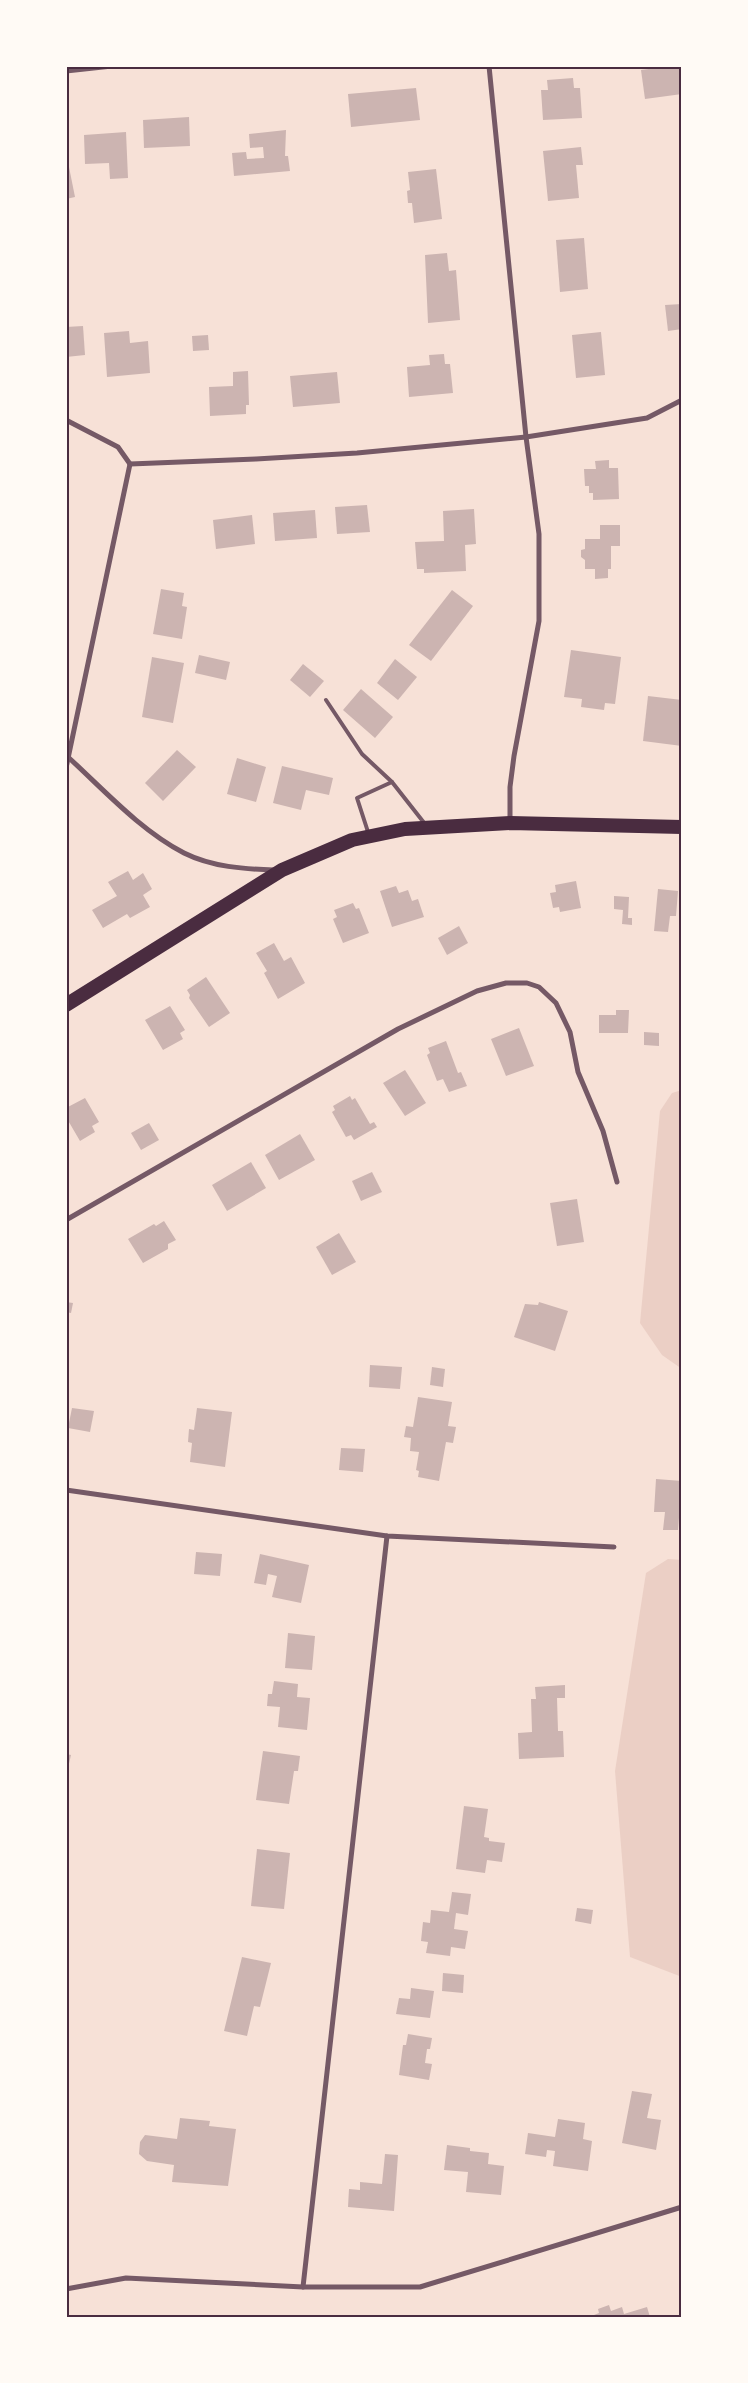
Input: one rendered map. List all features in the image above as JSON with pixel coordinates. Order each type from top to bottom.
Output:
[{"type":"highway","points":[[66,1005],[282,870],[352,840],[405,829],[510,823],[682,827]]},
{"type":"street","points":[[66,71],[112,66]]},
{"type":"street","points":[[489,66],[526,437],[539,534],[538,621],[514,756],[510,787],[510,823]]},
{"type":"street","points":[[130,464],[311,456],[526,437],[647,418],[682,400]]},
{"type":"street","points":[[66,420],[118,447],[130,464],[66,768]]},
{"type":"street","points":[[68,758],[143,825],[185,853],[218,864],[242,869],[282,870]]},
{"type":"street","points":[[66,1220],[398,1029],[477,991],[497,984],[527,983],[539,987],[556,1003],[570,1032],[575,1062],[603,1131],[617,1182]]},
{"type":"street","points":[[66,1490],[387,1536],[614,1546]]},
{"type":"street","points":[[304,2287],[387,1536]]},
{"type":"street","points":[[66,2290],[126,2278],[304,2287],[420,2287],[682,2206]]},
{"type":"lane","points":[[326,700],[362,754],[392,782],[428,828]]},
{"type":"lane","points":[[369,837],[357,798],[392,782]]},
{"type":"shaded area","points":[[682,1090],[682,1369],[662,1355],[640,1323],[660,1111],[672,1093]]},
{"type":"shaded area","points":[[668,1559],[682,1560],[682,1977],[630,1957],[615,1771],[646,1573]]},
{"type":"building","points":[[682,66],[682,94],[645,99],[641,70]]},
{"type":"building","points":[[573,78],[574,88],[580,88],[582,118],[543,120],[541,90],[548,90],[547,80]]},
{"type":"building","points":[[416,88],[420,120],[351,127],[348,94]]},
{"type":"building","points":[[189,117],[190,146],[144,148],[143,120]]},
{"type":"building","points":[[286,130],[285,156],[288,156],[290,171],[234,176],[232,153],[246,152],[247,159],[264,158],[263,147],[250,148],[249,134]]},
{"type":"building","points":[[126,132],[128,178],[110,179],[109,163],[85,164],[84,135]]},
{"type":"building","points":[[581,147],[583,165],[576,165],[579,198],[548,201],[543,151]]},
{"type":"building","points":[[66,152],[75,197],[66,199]]},
{"type":"building","points":[[436,169],[442,219],[414,223],[412,203],[408,203],[407,191],[410,190],[408,172]]},
{"type":"building","points":[[584,238],[588,289],[560,292],[556,240]]},
{"type":"building","points":[[447,253],[449,271],[456,270],[460,320],[428,323],[425,255]]},
{"type":"building","points":[[682,304],[682,329],[668,331],[665,305]]},
{"type":"building","points":[[83,326],[85,355],[66,357],[66,327]]},
{"type":"building","points":[[129,331],[130,343],[148,341],[150,373],[107,377],[104,333]]},
{"type":"building","points":[[601,332],[605,375],[576,378],[572,335]]},
{"type":"building","points":[[208,335],[209,350],[193,351],[192,336]]},
{"type":"building","points":[[444,354],[445,364],[450,364],[453,393],[409,397],[407,367],[430,365],[429,355]]},
{"type":"building","points":[[248,371],[249,405],[246,405],[246,414],[210,416],[209,387],[233,386],[233,372]]},
{"type":"building","points":[[337,372],[340,403],[293,407],[290,376]]},
{"type":"building","points":[[609,460],[609,468],[618,468],[619,499],[593,500],[593,493],[589,493],[589,486],[585,486],[584,469],[596,469],[595,461]]},
{"type":"building","points":[[367,505],[370,532],[337,534],[335,507]]},
{"type":"building","points":[[474,509],[476,544],[465,545],[466,571],[424,573],[424,569],[417,569],[415,542],[444,541],[443,511]]},
{"type":"building","points":[[315,510],[317,538],[275,541],[273,513]]},
{"type":"building","points":[[252,515],[255,544],[216,549],[213,520]]},
{"type":"building","points":[[600,525],[620,525],[620,546],[611,546],[611,569],[608,569],[608,578],[595,579],[595,569],[585,569],[585,560],[581,557],[581,550],[585,549],[585,539],[600,539]]},
{"type":"building","points":[[161,589],[184,593],[182,606],[187,607],[182,639],[153,634]]},
{"type":"building","points":[[452,590],[473,606],[431,661],[409,645]]},
{"type":"building","points":[[571,650],[621,657],[615,704],[605,703],[604,710],[581,707],[582,699],[564,697]]},
{"type":"building","points":[[199,655],[230,662],[226,680],[195,673]]},
{"type":"building","points":[[152,657],[184,663],[173,723],[142,717]]},
{"type":"building","points":[[395,659],[417,677],[398,700],[377,683]]},
{"type":"building","points":[[303,664],[324,681],[310,697],[290,680]]},
{"type":"building","points":[[361,689],[393,717],[375,738],[343,710]]},
{"type":"building","points":[[648,696],[682,700],[682,746],[643,741]]},
{"type":"building","points":[[177,750],[196,767],[163,801],[145,783]]},
{"type":"building","points":[[237,758],[266,767],[256,802],[227,794]]},
{"type":"building","points":[[282,766],[333,778],[329,795],[306,790],[301,810],[273,803]]},
{"type":"building","points":[[128,871],[133,880],[143,873],[152,889],[143,895],[150,907],[130,918],[127,914],[103,928],[92,910],[117,896],[108,882]]},
{"type":"building","points":[[576,881],[581,908],[560,912],[559,907],[553,908],[550,893],[556,892],[555,885]]},
{"type":"building","points":[[396,886],[399,893],[408,890],[412,901],[418,899],[424,917],[392,927],[380,891]]},
{"type":"building","points":[[658,889],[678,891],[676,916],[670,916],[668,932],[654,931]]},
{"type":"building","points":[[614,896],[629,897],[628,918],[632,918],[632,925],[622,924],[623,910],[614,909]]},
{"type":"building","points":[[353,903],[356,909],[359,908],[369,933],[343,943],[333,919],[337,917],[334,910]]},
{"type":"building","points":[[459,926],[468,943],[447,955],[438,938]]},
{"type":"building","points":[[274,943],[284,961],[291,957],[305,983],[278,999],[264,973],[267,971],[256,953]]},
{"type":"building","points":[[206,977],[230,1013],[209,1027],[189,998],[190,995],[187,990]]},
{"type":"building","points":[[170,1006],[185,1030],[180,1033],[183,1039],[163,1050],[145,1020]]},
{"type":"building","points":[[616,1010],[629,1010],[628,1033],[599,1033],[599,1015],[616,1015]]},
{"type":"building","points":[[519,1028],[534,1066],[506,1076],[491,1039]]},
{"type":"building","points":[[644,1032],[659,1033],[659,1046],[644,1045]]},
{"type":"building","points":[[446,1041],[458,1073],[461,1072],[467,1086],[449,1092],[443,1079],[437,1081],[427,1055],[430,1053],[428,1048]]},
{"type":"building","points":[[405,1070],[426,1103],[405,1116],[383,1083]]},
{"type":"building","points":[[350,1096],[352,1100],[355,1098],[370,1124],[374,1122],[377,1127],[354,1140],[351,1135],[346,1137],[332,1112],[335,1110],[333,1106]]},
{"type":"building","points":[[85,1098],[99,1122],[92,1126],[95,1132],[80,1141],[66,1117],[66,1108]]},
{"type":"building","points":[[149,1123],[159,1140],[141,1150],[131,1133]]},
{"type":"building","points":[[300,1134],[315,1160],[279,1180],[265,1155]]},
{"type":"building","points":[[251,1162],[266,1188],[227,1211],[212,1185]]},
{"type":"building","points":[[372,1172],[382,1192],[361,1201],[352,1181]]},
{"type":"building","points":[[577,1199],[584,1242],[557,1246],[550,1203]]},
{"type":"building","points":[[164,1221],[176,1240],[168,1244],[168,1249],[143,1263],[128,1239],[154,1224],[156,1226]]},
{"type":"building","points":[[339,1233],[356,1262],[332,1275],[316,1247]]},
{"type":"building","points":[[66,1302],[73,1303],[71,1313],[66,1312]]},
{"type":"building","points":[[539,1302],[568,1311],[555,1351],[514,1337],[525,1304],[538,1305]]},
{"type":"building","points":[[370,1365],[402,1367],[400,1389],[369,1387]]},
{"type":"building","points":[[432,1367],[445,1369],[443,1387],[430,1385]]},
{"type":"building","points":[[418,1397],[452,1402],[448,1426],[456,1427],[453,1443],[446,1442],[439,1481],[418,1477],[419,1471],[416,1470],[419,1452],[410,1451],[411,1438],[404,1437],[406,1426],[413,1427]]},
{"type":"building","points":[[72,1408],[94,1411],[90,1432],[68,1428]]},
{"type":"building","points":[[197,1408],[232,1412],[225,1467],[190,1462],[192,1443],[188,1442],[189,1429],[194,1430]]},
{"type":"building","points":[[341,1448],[365,1449],[363,1472],[339,1470]]},
{"type":"building","points":[[656,1479],[682,1481],[678,1530],[663,1530],[665,1512],[654,1512]]},
{"type":"building","points":[[196,1552],[222,1554],[220,1576],[194,1574]]},
{"type":"building","points":[[260,1554],[309,1565],[301,1603],[272,1597],[277,1576],[268,1574],[266,1585],[254,1583]]},
{"type":"building","points":[[288,1633],[315,1636],[312,1670],[285,1668]]},
{"type":"building","points":[[274,1681],[298,1684],[297,1697],[310,1698],[307,1730],[278,1727],[280,1707],[267,1706],[268,1694],[272,1694]]},
{"type":"building","points":[[565,1685],[565,1698],[557,1698],[558,1731],[563,1731],[564,1757],[519,1759],[518,1733],[532,1732],[531,1699],[536,1699],[535,1687]]},
{"type":"building","points":[[263,1751],[300,1756],[298,1771],[294,1771],[289,1804],[256,1800]]},
{"type":"building","points":[[66,1754],[71,1755],[67,1772],[66,1772]]},
{"type":"building","points":[[464,1806],[488,1809],[484,1837],[489,1838],[489,1841],[505,1843],[502,1862],[487,1860],[485,1873],[456,1869]]},
{"type":"building","points":[[257,1849],[290,1853],[284,1909],[251,1906]]},
{"type":"building","points":[[452,1892],[471,1894],[468,1915],[456,1913],[454,1929],[468,1931],[465,1949],[451,1947],[450,1956],[426,1953],[428,1942],[421,1941],[423,1922],[430,1923],[431,1910],[449,1912]]},
{"type":"building","points":[[577,1908],[593,1910],[591,1924],[575,1921]]},
{"type":"building","points":[[242,1957],[271,1963],[260,2007],[254,2006],[247,2036],[224,2031]]},
{"type":"building","points":[[443,1973],[464,1975],[463,1993],[442,1991]]},
{"type":"building","points":[[411,1988],[434,1991],[430,2018],[396,2014],[399,1998],[410,1999]]},
{"type":"building","points":[[408,2034],[432,2038],[430,2049],[427,2049],[425,2063],[432,2064],[429,2080],[399,2075],[403,2045],[406,2045]]},
{"type":"building","points":[[632,2091],[652,2094],[647,2118],[661,2120],[656,2150],[622,2143]]},
{"type":"building","points":[[180,2118],[210,2121],[209,2126],[236,2129],[228,2186],[172,2182],[174,2165],[147,2161],[139,2154],[140,2142],[145,2135],[177,2139]]},
{"type":"building","points":[[558,2119],[585,2123],[583,2139],[592,2141],[588,2171],[553,2166],[555,2151],[547,2150],[546,2157],[525,2154],[528,2133],[555,2137]]},
{"type":"building","points":[[447,2145],[470,2148],[470,2151],[489,2153],[488,2164],[504,2166],[501,2195],[466,2192],[468,2172],[444,2170]]},
{"type":"building","points":[[385,2154],[398,2155],[394,2211],[348,2207],[349,2189],[360,2190],[360,2182],[382,2184]]},
{"type":"building","points":[[609,2305],[611,2311],[622,2307],[624,2314],[647,2307],[650,2317],[589,2317],[599,2313],[598,2309]]}]
